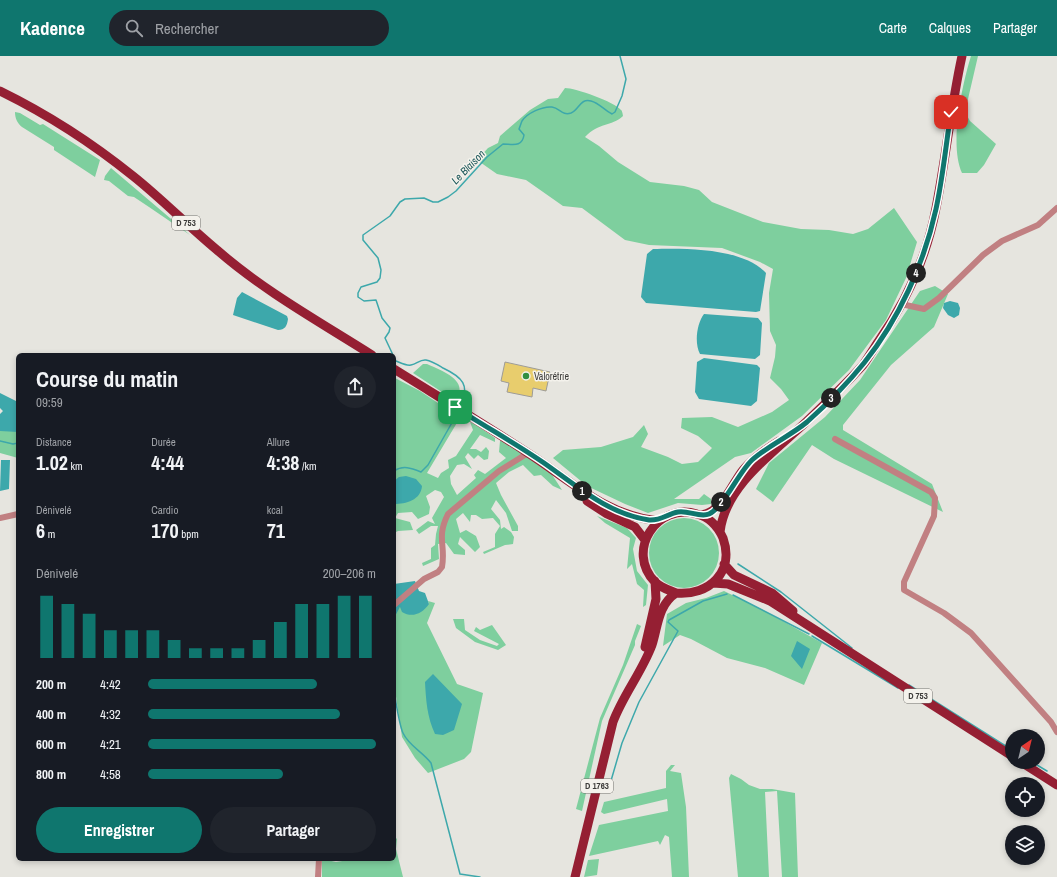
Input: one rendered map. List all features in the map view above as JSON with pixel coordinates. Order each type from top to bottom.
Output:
[{"type":"main road","points":[[720,532],[725,512],[751,474],[763,461],[838,392],[864,363],[901,304],[927,244],[936,209],[951,112],[962,56]]},
{"type":"main road","name":"D 753","points":[[0,91],[46,116],[109,157],[151,191],[217,250],[265,287],[369,353]]},
{"type":"main road","points":[[396,370],[528,453],[587,495],[610,508],[638,518],[659,521]]},
{"type":"main road","points":[[702,516],[710,514],[719,505],[743,470],[752,460],[768,447],[805,423]]},
{"type":"main road","points":[[560,476],[583,499],[596,508],[635,527],[645,540]]},
{"type":"main road","points":[[678,512],[690,512],[702,516],[712,522],[720,532],[725,549],[724,564],[720,574],[713,583],[701,591],[688,594],[676,593],[664,588],[655,582],[647,571],[643,549],[645,540],[650,531],[667,515],[678,512]]},
{"type":"main road","name":"D 753","points":[[724,564],[734,575],[762,588],[780,599],[823,636]]},
{"type":"main road","name":"D 1763","points":[[575,877],[613,722],[647,641],[656,599],[655,582]]},
{"type":"main road","name":"D 753","points":[[713,583],[728,584],[770,601],[1005,752]]},
{"type":"main road","name":"D 1763","points":[[624,696],[645,661],[651,646],[661,610],[665,603],[676,593]]},
{"type":"main road","points":[[1033,769],[1057,786]]},
{"type":"main road","points":[[1036,771],[1057,782]]},
{"type":"street","points":[[901,304],[924,309],[939,298],[983,255],[1002,241],[1038,225],[1048,218],[1057,208]]},
{"type":"street","points":[[835,438],[931,492],[935,498],[934,516],[904,582],[904,590],[944,612],[971,633],[1051,722],[1057,732]]},
{"type":"street","points":[[396,603],[424,579],[438,572],[442,567],[441,534],[443,524],[448,514],[499,471],[528,453]]},
{"type":"street","points":[[0,518],[16,514]]},
{"type":"street","points":[[318,877],[319,861]]},
{"type":"green space","points":[[971,56],[978,56],[965,112],[970,121],[996,144],[984,165],[977,173],[962,173],[958,161],[957,147],[958,115]]},
{"type":"green space","points":[[565,88],[577,90],[594,96],[611,103],[621,110],[623,116],[614,122],[595,129],[585,137],[599,146],[618,162],[650,182],[684,186],[699,190],[712,202],[763,222],[801,229],[829,230],[853,234],[868,229],[894,208],[917,242],[906,278],[886,320],[849,370],[802,416],[751,453],[735,457],[674,499],[699,499],[704,494],[711,499],[711,504],[702,505],[678,503],[648,513],[587,486],[553,458],[563,450],[601,447],[633,437],[644,425],[648,434],[641,447],[682,464],[698,462],[712,448],[698,436],[681,428],[682,418],[712,417],[738,427],[772,412],[789,400],[770,378],[776,345],[770,331],[769,293],[773,269],[760,262],[722,248],[649,245],[625,240],[582,208],[563,206],[526,180],[497,174],[477,160],[488,148],[498,143],[500,136],[530,110],[548,99],[558,98]]},
{"type":"green space","points":[[15,112],[20,113],[40,125],[43,124],[100,160],[95,177],[54,150],[54,147],[22,127],[15,116]]},
{"type":"green space","points":[[111,168],[190,235],[134,197],[128,196],[109,181],[104,180]]},
{"type":"green space","points":[[935,286],[948,294],[934,327],[891,365],[843,425],[843,430],[932,484],[943,512],[834,459],[812,445],[773,502],[756,489],[769,463],[825,417],[860,380],[920,291]]},
{"type":"green space","points":[[423,364],[427,364],[446,373],[456,381],[459,386],[459,392],[456,399],[454,400],[413,373]]},
{"type":"green space","points":[[396,379],[420,391],[453,413],[455,411],[461,416],[427,473],[438,478],[441,473],[449,468],[448,460],[456,456],[473,430],[470,422],[495,438],[495,442],[480,435],[470,449],[476,449],[481,452],[486,447],[489,451],[488,459],[484,460],[478,455],[474,459],[468,453],[465,457],[472,469],[464,464],[457,465],[450,476],[451,484],[457,495],[476,478],[474,475],[478,470],[485,474],[506,458],[499,452],[500,441],[504,441],[551,473],[562,490],[553,486],[541,475],[534,476],[523,465],[509,472],[496,483],[518,526],[518,531],[512,531],[506,513],[496,500],[491,509],[500,520],[501,529],[504,527],[511,532],[514,537],[513,544],[505,545],[484,554],[483,552],[495,547],[495,534],[500,526],[493,518],[482,519],[476,515],[471,515],[470,522],[463,513],[456,519],[460,533],[466,530],[476,536],[480,547],[475,552],[460,537],[458,544],[465,550],[465,555],[454,554],[446,543],[438,544],[439,559],[423,566],[422,563],[431,559],[431,548],[435,545],[438,526],[431,526],[419,534],[416,530],[428,521],[435,524],[432,518],[444,497],[441,492],[435,490],[426,496],[430,507],[429,514],[418,519],[412,512],[398,513],[396,516]]},
{"type":"green space","points":[[0,427],[16,428],[16,457],[0,453]]},
{"type":"green space","points":[[597,516],[627,528],[636,538],[633,549],[637,571],[648,585],[646,605],[643,607],[644,590],[637,584],[632,564],[627,569],[630,538],[605,523]]},
{"type":"green space","points":[[396,518],[410,522],[413,530],[396,532]]},
{"type":"green space","points":[[677,518],[691,518],[704,524],[713,533],[719,546],[717,566],[709,578],[691,588],[677,588],[664,582],[655,573],[649,560],[649,546],[655,533],[664,524]]},
{"type":"green space","points":[[724,591],[761,609],[822,643],[804,685],[765,668],[727,658],[691,639],[680,635],[663,646],[667,614],[686,603],[706,598]]},
{"type":"green space","points":[[428,601],[435,603],[427,623],[457,684],[483,693],[471,752],[464,759],[428,773],[415,758],[402,737],[396,696],[396,610],[401,606],[429,604]]},
{"type":"green space","points":[[453,619],[464,619],[465,630],[480,640],[497,646],[499,644],[474,631],[476,627],[480,630],[492,625],[506,645],[498,650],[475,642],[456,628]]},
{"type":"green space","points":[[637,624],[641,626],[635,641],[635,645],[602,721],[582,811],[576,809],[600,718],[623,665]]},
{"type":"green space","points":[[671,765],[675,765],[670,771],[681,773],[686,807],[689,877],[672,877],[669,837],[665,835],[660,845],[658,841],[589,856],[599,825],[668,811],[667,799],[604,814],[601,812],[604,802],[666,788],[666,771]]},
{"type":"green space","points":[[731,774],[749,785],[760,789],[772,789],[795,793],[798,877],[782,877],[777,791],[765,792],[769,877],[738,877],[729,778]]},
{"type":"green space","points":[[396,849],[403,877],[322,877],[322,861],[396,861]]},
{"type":"green space","points":[[599,859],[597,875],[584,877],[588,860]]},
{"type":"water","points":[[653,249],[713,251],[729,254],[756,265],[766,273],[760,311],[756,312],[646,303],[641,297],[647,254]]},
{"type":"water","points":[[242,292],[287,316],[288,319],[285,327],[278,330],[233,315],[237,298]]},
{"type":"water","points":[[950,301],[958,303],[960,308],[959,315],[954,318],[948,315],[943,308],[944,303]]},
{"type":"water","points":[[704,314],[758,318],[762,323],[760,355],[755,359],[700,354],[697,344],[697,333]]},
{"type":"water","points":[[704,358],[757,365],[760,368],[757,401],[751,406],[699,399],[695,392],[697,362]]},
{"type":"water","points":[[0,393],[16,401],[16,432],[0,431],[0,414],[3,411],[0,408]]},
{"type":"water","points":[[1,460],[10,460],[9,489],[0,491]]},
{"type":"water","points":[[406,476],[416,479],[422,486],[419,495],[416,498],[408,502],[396,504],[396,479],[399,477]]},
{"type":"water","points":[[415,581],[419,591],[425,593],[429,604],[417,614],[406,614],[402,612],[400,607],[396,614],[396,584]]},
{"type":"water","points":[[797,641],[810,649],[802,669],[791,656]]},
{"type":"water","points":[[433,674],[462,704],[454,730],[443,735],[435,734],[427,708],[425,682]]},
{"type":"building","name":"Valorétrie","points":[[505,362],[550,372],[546,391],[533,388],[532,397],[507,392],[509,383],[501,381]]},
{"type":"waterway","name":"Le Blaison","points":[[392,353],[385,338],[390,328],[382,318],[376,300],[364,301],[358,297],[361,287],[377,282],[380,278],[381,270],[378,258],[363,240],[363,235],[390,216],[400,202],[405,199],[424,198],[433,202],[438,202],[448,197],[456,191],[487,157],[503,144],[519,144],[524,135],[519,129],[522,121],[528,115],[536,111],[552,107],[568,114],[574,112],[584,101],[591,101],[597,103],[612,114],[615,112],[622,96],[626,79],[620,56]]},
{"type":"waterway","name":"Le Blaison","points":[[396,361],[407,365],[411,365],[422,360],[428,361],[435,363],[460,378],[463,383],[465,393],[460,407]]},
{"type":"waterway","name":"Le Blaison","points":[[396,470],[410,468],[421,472],[428,465],[458,412]]},
{"type":"waterway","name":"Le Blaison","points":[[0,441],[16,443]]},
{"type":"waterway","points":[[738,564],[781,592],[852,648]]},
{"type":"waterway","points":[[608,791],[622,743],[639,702],[678,631],[668,622],[669,620],[703,601],[727,594]]},
{"type":"waterway","points":[[733,595],[809,634]]},
{"type":"waterway","points":[[812,636],[898,688]]},
{"type":"waterway","points":[[909,685],[1005,746]]},
{"type":"waterway","points":[[396,702],[403,733],[409,742],[431,763],[460,874],[480,877]]},
{"type":"place","name":"Valorétrie","points":[[526,376]]},
{"type":"route","points":[[455,407],[546,464],[587,495],[624,514],[659,521],[667,515],[678,512],[690,512],[702,516],[710,514],[719,505],[743,470],[752,460],[768,447],[805,423],[838,392],[864,363],[896,314],[912,281],[927,244],[936,209],[951,112]]}]
